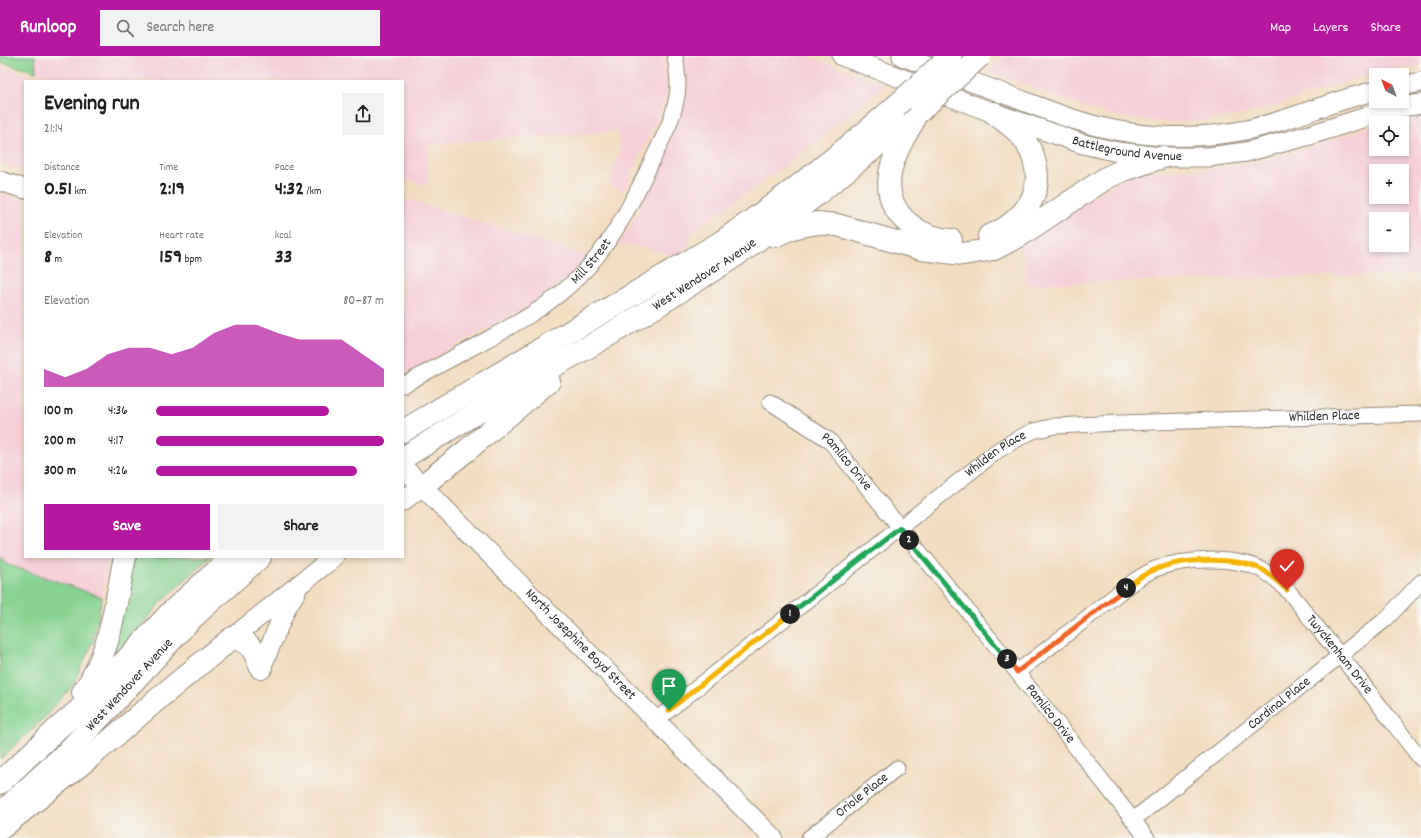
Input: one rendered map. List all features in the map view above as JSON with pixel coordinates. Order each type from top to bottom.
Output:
[{"type":"highway","name":"West Wendover Avenue","points":[[404,431],[721,242],[759,216],[820,170],[896,106],[950,56]]},
{"type":"highway","name":"West Wendover Avenue","points":[[409,471],[539,374],[592,345],[657,306],[743,251],[820,192],[921,110],[980,56]]},
{"type":"highway","points":[[921,110],[896,152],[889,176],[889,191],[893,205],[906,222],[916,230],[930,237],[944,240],[983,238],[999,232],[1014,221],[1024,210],[1036,187],[1035,161],[1026,141],[994,113]]},
{"type":"highway","points":[[743,251],[792,228],[817,223],[836,225],[928,250],[963,254],[994,249],[1019,236],[1106,178],[1123,170],[1163,157]]},
{"type":"highway","points":[[409,471],[466,451],[592,345]]},
{"type":"highway","points":[[58,728],[92,680],[101,659],[108,636],[125,558]]},
{"type":"highway","name":"West Wendover Avenue","points":[[0,783],[80,709],[170,613],[231,558]]},
{"type":"highway","name":"West Wendover Avenue","points":[[0,814],[64,754],[191,619],[259,558]]},
{"type":"highway","points":[[0,829],[94,754],[232,638],[242,640],[250,646],[261,668]]},
{"type":"main road","name":"Battleground Avenue","points":[[842,56],[994,113],[1083,144],[1118,152],[1163,157],[1208,157],[1246,152],[1310,135],[1394,108],[1421,104]]},
{"type":"main road","name":"Battleground Avenue","points":[[902,56],[1077,120],[1123,132],[1168,137],[1210,136],[1246,130],[1277,123],[1369,92]]},
{"type":"main road","points":[[1409,85],[1421,82]]},
{"type":"main road","points":[[0,181],[24,189]]},
{"type":"main road","points":[[404,496],[409,471]]},
{"type":"main road","name":"North Josephine Boyd Street","points":[[409,471],[655,721],[773,838]]},
{"type":"main road","points":[[232,638],[333,558]]},
{"type":"main road","points":[[261,668],[286,608],[302,582]]},
{"type":"street","name":"Mill Street","points":[[404,384],[517,323],[540,308],[570,286],[597,256],[610,239],[629,207],[666,131],[676,101],[678,76],[674,56]]},
{"type":"street","name":"Pamlico Drive","points":[[770,402],[829,440],[1017,672],[1147,838]]},
{"type":"street","name":"Whilden Place","points":[[655,721],[997,451],[1032,431],[1055,426],[1120,423],[1421,414]]},
{"type":"street","name":"Twyckenham Drive","points":[[1017,672],[1133,582],[1155,570],[1176,563],[1228,560],[1250,565],[1262,570],[1274,578],[1287,590],[1421,759]]},
{"type":"street","name":"Cardinal Place","points":[[1133,820],[1386,619],[1421,582]]},
{"type":"street","name":"Oriole Place","points":[[809,838],[897,768]]},
{"type":"shaded area","points":[[35,56],[663,56],[667,88],[665,101],[624,192],[609,184],[621,147],[619,145],[618,131],[429,144],[428,185],[404,179],[404,80],[63,80],[36,72]]},
{"type":"shaded area","points":[[683,56],[808,56],[885,85],[791,162],[695,229],[688,246],[674,256],[644,247],[618,245],[636,217],[678,122],[684,99],[685,88]]},
{"type":"shaded area","points":[[1005,56],[1421,56],[1421,66],[1402,68],[1369,68],[1369,75],[1263,110],[1237,116],[1201,121],[1176,122],[1152,121],[1122,117],[1090,109],[988,71]]},
{"type":"shaded area","points":[[0,66],[44,80],[24,80],[24,170],[0,163]]},
{"type":"shaded area","points":[[1421,117],[1421,274],[1026,284],[1024,257],[1017,243],[1134,172],[1213,169],[1254,163],[1288,155],[1369,127],[1369,156],[1409,156],[1409,119]]},
{"type":"shaded area","points":[[0,193],[24,201],[24,558],[110,558],[102,597],[5,564],[0,556]]},
{"type":"shaded area","points":[[404,198],[588,256],[567,279],[526,308],[404,373]]},
{"type":"green space","points":[[0,56],[35,56],[36,72],[0,62]]},
{"type":"green space","points":[[0,556],[6,564],[102,597],[93,641],[73,685],[42,720],[0,759]]},
{"type":"green space","points":[[130,558],[209,558],[159,604],[105,670]]},
{"type":"route","points":[[669,710],[900,528],[1017,672],[1133,582],[1155,570],[1176,563],[1228,560],[1250,565],[1262,570],[1274,578],[1287,590]]}]
